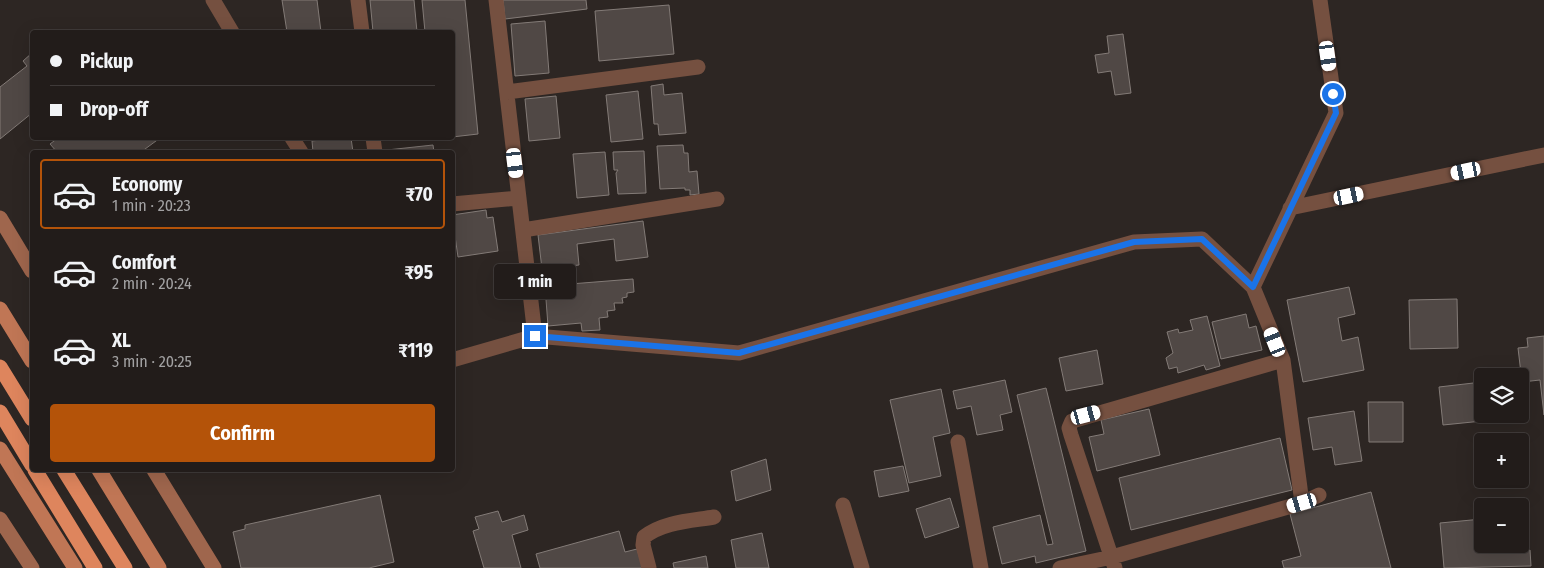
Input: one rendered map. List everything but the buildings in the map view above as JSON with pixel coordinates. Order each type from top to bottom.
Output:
[{"type":"highway","points":[[0,366],[30,416]]},
{"type":"highway","points":[[1,415],[30,462]]},
{"type":"highway","points":[[36,472],[95,568]]},
{"type":"highway","points":[[65,472],[125,568]]},
{"type":"main road","points":[[0,308],[30,359]]},
{"type":"main road","points":[[0,449],[75,568]]},
{"type":"main road","points":[[100,472],[159,568]]},
{"type":"street","points":[[213,0],[231,30]]},
{"type":"street","points":[[358,0],[362,30]]},
{"type":"street","points":[[496,0],[535,336]]},
{"type":"street","points":[[1253,287],[1336,113],[1320,0]]},
{"type":"street","points":[[507,92],[698,67]]},
{"type":"street","points":[[1290,208],[1544,155]]},
{"type":"street","points":[[455,204],[519,198]]},
{"type":"street","points":[[523,230],[717,200]]},
{"type":"street","points":[[0,218],[30,268]]},
{"type":"street","points":[[455,359],[535,336],[739,353],[1134,242],[1202,239],[1253,287],[1283,360],[1302,503]]},
{"type":"street","points":[[1113,562],[1070,435],[1069,428],[1072,421],[1283,360]]},
{"type":"street","points":[[958,442],[981,568]]},
{"type":"street","points":[[155,472],[214,568]]},
{"type":"street","points":[[1060,568],[1113,562],[1302,503],[1318,495]]},
{"type":"street","points":[[843,505],[862,568]]},
{"type":"street","points":[[649,568],[643,545],[644,537],[665,525],[714,517]]},
{"type":"street","points":[[0,519],[32,568]]},
{"type":"route","points":[[535,336],[739,353],[1134,242],[1202,239],[1253,287],[1336,113],[1333,94]]}]
